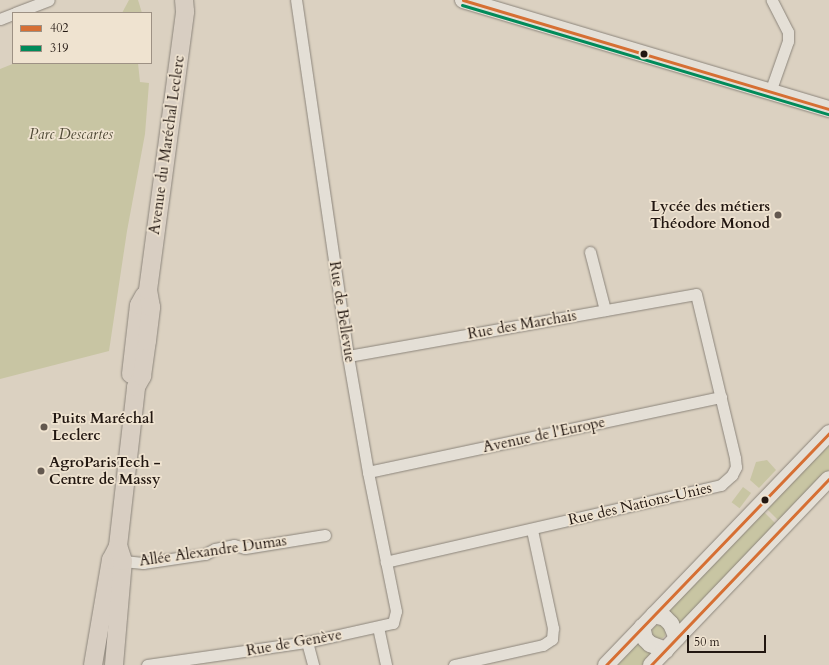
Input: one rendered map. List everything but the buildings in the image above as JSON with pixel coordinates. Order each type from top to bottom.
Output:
[{"type":"main road","name":"Avenue du Maréchal Leclerc","points":[[114,665],[121,554],[136,387],[131,374],[134,340],[139,305],[148,290],[185,4]]},
{"type":"main road","name":"Avenue du Maréchal Leclerc","points":[[93,665],[111,560],[121,554]]},
{"type":"street","points":[[17,12],[49,0]]},
{"type":"street","name":"Rue de Bellevue","points":[[296,0],[348,356],[368,472],[396,611],[393,623]]},
{"type":"street","points":[[463,0],[829,109]]},
{"type":"street","points":[[770,92],[788,41],[788,32],[772,0]]},
{"type":"street","points":[[0,19],[12,14]]},
{"type":"street","points":[[590,252],[606,310]]},
{"type":"street","name":"Rue des Marchais","points":[[348,356],[696,294]]},
{"type":"street","name":"Rue des Nations-Unies","points":[[386,562],[532,530],[721,485],[732,475],[736,467],[696,294]]},
{"type":"street","name":"Avenue de l'Europe","points":[[368,472],[721,397]]},
{"type":"street","points":[[606,665],[829,433]]},
{"type":"street","points":[[651,665],[829,479]]},
{"type":"street","points":[[454,665],[544,644],[552,639],[553,628],[532,530]]},
{"type":"street","name":"Allée Alexandre Dumas","points":[[121,554],[143,563],[205,554],[215,549],[234,545],[245,548],[325,535]]},
{"type":"street","points":[[654,615],[665,618],[678,638]]},
{"type":"street","name":"Rue de Genève","points":[[147,665],[307,642],[393,623]]},
{"type":"street","points":[[378,627],[386,665]]},
{"type":"street","points":[[642,627],[645,639],[650,644],[666,650]]},
{"type":"street","points":[[307,642],[313,665]]},
{"type":"green space","points":[[129,0],[138,0],[142,12],[123,12]]},
{"type":"green space","name":"Parc Descartes","points":[[12,64],[138,64],[140,82],[149,83],[145,134],[127,231],[109,351],[0,379],[0,69]]},
{"type":"green space","points":[[829,439],[829,470],[782,520],[778,520],[766,508]]},
{"type":"green space","points":[[767,460],[776,470],[759,488],[750,480],[756,462]]},
{"type":"green space","points":[[743,487],[751,493],[740,508],[732,502]]},
{"type":"green space","points":[[763,511],[775,523],[775,526],[677,627],[664,613]]},
{"type":"green space","points":[[656,625],[662,625],[666,629],[666,635],[662,639],[656,639],[652,635],[652,629]]},
{"type":"green space","points":[[639,636],[655,652],[642,665],[612,665]]},
{"type":"transit line","name":"402","points":[[463,0],[829,109]]},
{"type":"transit line","name":"319","points":[[462,5],[828,114]]},
{"type":"transit line","name":"402","points":[[606,665],[829,433]]},
{"type":"transit line","name":"402","points":[[651,665],[829,479]]},
{"type":"place","name":"Lycée des métiers Théodore Monod","points":[[778,215]]},
{"type":"place","name":"Puits Maréchal Leclerc","points":[[44,427]]},
{"type":"place","name":"AgroParisTech - Centre de Massy","points":[[41,471]]}]
